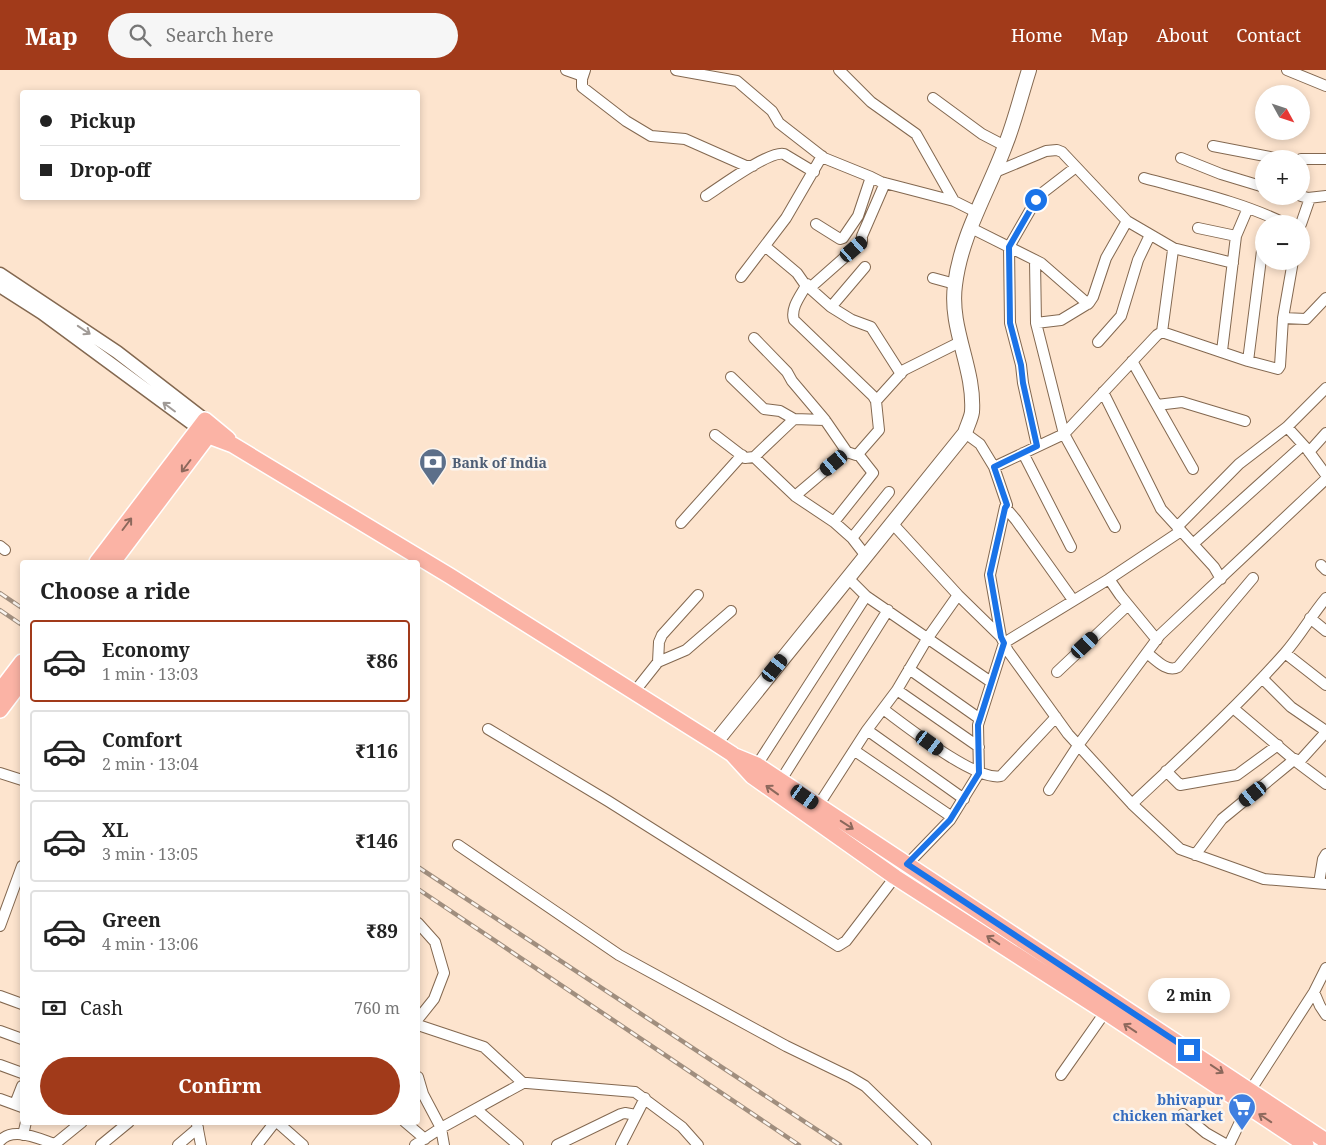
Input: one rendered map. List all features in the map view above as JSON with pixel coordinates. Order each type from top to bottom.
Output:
[{"type":"main road","points":[[715,743],[965,433],[972,413],[970,383],[954,306],[955,284],[959,262],[976,212],[1006,146],[1029,70]]},
{"type":"main road","points":[[207,428],[450,576],[732,754],[758,764],[907,864],[1109,1005],[1250,1097],[1326,1141]]},
{"type":"main road","points":[[100,560],[207,428]]},
{"type":"main road","points":[[114,560],[207,428]]},
{"type":"main road","points":[[0,691],[20,665]]},
{"type":"main road","points":[[0,710],[20,684]]},
{"type":"main road","points":[[732,754],[752,776],[895,877],[1109,1005]]},
{"type":"main road","points":[[1250,1097],[1306,1145]]},
{"type":"street","points":[[566,70],[584,73],[581,84],[585,91],[626,121],[652,136],[687,140],[746,166],[753,166]]},
{"type":"street","points":[[676,70],[737,81],[772,110],[779,123],[825,158],[885,183],[954,201],[976,212]]},
{"type":"street","points":[[1287,70],[1326,86]]},
{"type":"street","points":[[842,72],[875,105],[916,134],[954,201]]},
{"type":"street","points":[[933,98],[982,134],[1006,146]]},
{"type":"street","points":[[1213,146],[1255,154]]},
{"type":"street","points":[[993,173],[1052,149],[1062,152],[1127,222],[1175,249],[1233,263]]},
{"type":"street","points":[[706,196],[775,154],[781,153],[814,172]]},
{"type":"street","points":[[741,277],[766,247],[825,158]]},
{"type":"street","points":[[1181,158],[1255,184]]},
{"type":"street","points":[[1310,159],[1326,159]]},
{"type":"street","points":[[1037,446],[1023,383],[1021,365],[1010,323],[1009,247],[1041,194],[1076,167]]},
{"type":"street","points":[[816,224],[840,239],[843,238],[858,216],[871,177]]},
{"type":"street","points":[[1144,178],[1248,208],[1260,215]]},
{"type":"street","points":[[858,454],[879,430],[876,401],[792,318],[794,309],[807,285],[862,242],[862,236],[885,183]]},
{"type":"street","points":[[1310,197],[1326,196]]},
{"type":"street","points":[[1222,351],[1236,236],[1248,208]]},
{"type":"street","points":[[1036,323],[1061,320],[1088,304],[1093,297],[1108,253],[1127,222]]},
{"type":"street","points":[[971,228],[1046,267],[1088,304]]},
{"type":"street","points":[[1198,228],[1236,236]]},
{"type":"street","points":[[1098,342],[1121,316],[1138,260],[1150,234]]},
{"type":"street","points":[[766,247],[832,307],[852,320],[868,325],[874,330],[901,374]]},
{"type":"street","points":[[994,467],[1064,434],[1132,361],[1162,332],[1172,252],[1175,249]]},
{"type":"street","points":[[1035,260],[1036,323],[1064,434],[1115,527]]},
{"type":"street","points":[[832,307],[865,267]]},
{"type":"street","points":[[1248,361],[1260,270]]},
{"type":"street","points":[[1162,332],[1248,361],[1276,369],[1279,368],[1283,318],[1291,270]]},
{"type":"street","points":[[0,274],[117,352],[207,428]]},
{"type":"street","points":[[933,278],[955,284]]},
{"type":"street","points":[[2,290],[42,313],[207,428]]},
{"type":"street","points":[[1283,318],[1306,319],[1326,298]]},
{"type":"street","points":[[754,338],[786,372],[825,420],[847,452],[858,454]]},
{"type":"street","points":[[876,401],[906,369],[960,342]]},
{"type":"street","points":[[1132,361],[1193,469]]},
{"type":"street","points":[[731,377],[764,409],[777,410],[794,419],[825,420]]},
{"type":"street","points":[[1002,640],[1109,578],[1179,529],[1239,464],[1287,427],[1326,388]]},
{"type":"street","points":[[1103,392],[1161,509],[1214,567],[1221,579]]},
{"type":"street","points":[[1157,405],[1182,402],[1245,421]]},
{"type":"street","points":[[754,458],[794,419]]},
{"type":"street","points":[[1287,427],[1306,448],[1326,475]]},
{"type":"street","points":[[488,729],[608,801],[834,945],[842,945],[895,877],[952,817],[979,773],[978,725],[1002,640],[990,574],[1007,505],[994,467],[980,444],[965,433]]},
{"type":"street","points":[[1194,544],[1326,433]]},
{"type":"street","points":[[715,435],[745,458],[754,458],[796,496],[834,522],[852,538],[866,556]]},
{"type":"street","points":[[796,496],[847,452]]},
{"type":"street","points":[[1023,452],[1071,547]]},
{"type":"street","points":[[834,522],[873,474],[858,454]]},
{"type":"street","points":[[681,523],[742,456]]},
{"type":"street","points":[[1049,790],[1079,744],[1160,635],[1326,479]]},
{"type":"street","points":[[852,538],[889,492]]},
{"type":"street","points":[[1005,508],[1016,520],[1073,600]]},
{"type":"street","points":[[892,524],[1002,640],[1068,734],[1132,804],[1180,849],[1264,879],[1323,883],[1326,854]]},
{"type":"street","points":[[848,578],[866,596],[991,682]]},
{"type":"street","points":[[1109,578],[1128,605],[1157,640]]},
{"type":"street","points":[[1147,653],[1169,669],[1178,667],[1253,578]]},
{"type":"street","points":[[658,662],[662,635],[698,595]]},
{"type":"street","points":[[818,806],[897,690],[958,595]]},
{"type":"street","points":[[758,764],[866,596]]},
{"type":"street","points":[[1132,804],[1262,678],[1300,635],[1310,618],[1326,598]]},
{"type":"street","points":[[1057,672],[1128,605]]},
{"type":"street","points":[[780,780],[888,610]]},
{"type":"street","points":[[635,691],[658,662],[686,650],[731,611]]},
{"type":"street","points":[[1310,618],[1326,631]]},
{"type":"street","points":[[1285,653],[1326,685]]},
{"type":"street","points":[[909,669],[980,719]]},
{"type":"street","points":[[1195,855],[1222,819],[1296,761],[1326,731],[1291,707],[1262,678]]},
{"type":"street","points":[[897,690],[979,747]]},
{"type":"street","points":[[1233,708],[1326,784]]},
{"type":"street","points":[[883,709],[946,754],[979,773],[998,777],[1056,717]]},
{"type":"street","points":[[868,730],[964,799]]},
{"type":"street","points":[[1166,771],[1180,785],[1234,776],[1278,745]]},
{"type":"street","points":[[855,751],[952,817]]},
{"type":"street","points":[[0,773],[20,779]]},
{"type":"street","points":[[458,845],[619,955],[786,1046],[865,1086],[926,1145]]},
{"type":"street","points":[[0,926],[20,871]]},
{"type":"street","points":[[420,925],[435,942],[444,973],[434,998],[420,1016]]},
{"type":"street","points":[[1183,1114],[1206,1133],[1228,1145],[1250,1097],[1314,992],[1326,968]]},
{"type":"street","points":[[1314,992],[1326,1015]]},
{"type":"street","points":[[0,996],[20,1003]]},
{"type":"street","points":[[1061,1074],[1109,1005]]},
{"type":"street","points":[[420,1026],[484,1047],[523,1083]]},
{"type":"street","points":[[0,1031],[20,1038]]},
{"type":"street","points":[[0,1065],[20,1072]]},
{"type":"street","points":[[415,1145],[441,1128],[523,1083],[631,1091],[645,1098],[682,1127],[698,1145]]},
{"type":"street","points":[[420,1084],[423,1094],[441,1128],[444,1145]]},
{"type":"street","points":[[621,1145],[645,1098]]},
{"type":"street","points":[[0,1100],[19,1105]]},
{"type":"street","points":[[476,1109],[518,1145]]},
{"type":"street","points":[[557,1145],[623,1113],[636,1115]]},
{"type":"street","points":[[23,1135],[25,1125]]},
{"type":"street","points":[[0,1141],[8,1135],[23,1135],[55,1144],[78,1125]]},
{"type":"street","points":[[101,1145],[125,1125]]},
{"type":"street","points":[[178,1145],[197,1125]]},
{"type":"street","points":[[197,1125],[201,1145]]},
{"type":"street","points":[[257,1145],[274,1125]]},
{"type":"street","points":[[280,1125],[303,1145]]},
{"type":"street","points":[[409,1125],[425,1139]]},
{"type":"railway","points":[[0,593],[20,607]]},
{"type":"railway","points":[[0,610],[20,624]]},
{"type":"railway","points":[[420,868],[840,1145]]},
{"type":"railway","points":[[420,890],[799,1145]]},
{"type":"place","name":"Bank of India","points":[[433,486]]},
{"type":"place","name":"bhivapur chicken market","points":[[1242,1131]]},
{"type":"route","points":[[1036,200],[1009,247],[1010,323],[1021,365],[1023,383],[1037,446],[1009,458],[994,467],[1007,505],[996,543],[990,574],[1001,637],[1004,643],[978,725],[979,773],[950,820],[907,864],[1189,1050]]}]
